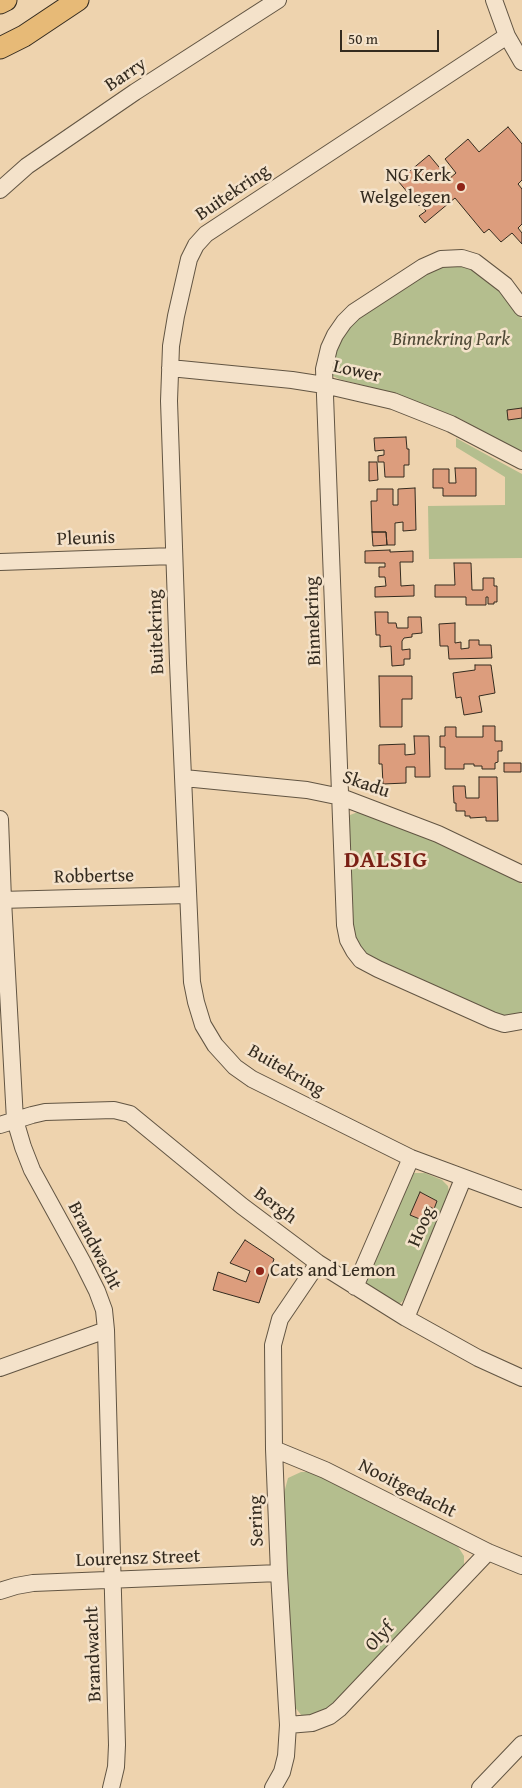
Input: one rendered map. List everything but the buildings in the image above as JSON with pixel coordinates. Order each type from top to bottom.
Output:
[{"type":"main road","points":[[0,3],[6,0]]},
{"type":"main road","points":[[0,48],[24,36],[78,0]]},
{"type":"street","name":"Barry","points":[[0,190],[27,166],[127,97],[278,0]]},
{"type":"street","points":[[494,0],[507,36],[522,62]]},
{"type":"street","name":"Buitekring","points":[[507,36],[206,234],[196,245],[189,259],[176,316],[171,346],[169,401],[192,982],[203,1025],[215,1046],[235,1067],[252,1079],[410,1158],[522,1200]]},
{"type":"street","name":"Binnekring","points":[[522,308],[505,285],[484,267],[475,262],[452,257],[433,262],[423,266],[354,312],[344,322],[329,348],[324,369],[345,925],[348,940],[361,960],[378,969],[492,1020],[504,1024],[522,1021]]},
{"type":"street","name":"Lower","points":[[170,368],[292,380],[324,385],[393,401],[451,424],[522,461]]},
{"type":"street","name":"Pleunis","points":[[0,562],[174,556]]},
{"type":"street","name":"Skadu","points":[[184,778],[307,790],[341,797],[438,834],[522,874]]},
{"type":"street","name":"Brandwacht","points":[[0,819],[8,1122],[23,1147],[32,1170],[97,1291],[104,1310],[117,1745],[116,1767],[111,1788]]},
{"type":"street","name":"Robbertse","points":[[1,900],[188,895]]},
{"type":"street","name":"Bergh","points":[[8,1122],[32,1115],[60,1111],[114,1110],[130,1114],[242,1206],[318,1263],[406,1318],[478,1358],[522,1378]]},
{"type":"street","name":"Hoog","points":[[355,1287],[410,1158]]},
{"type":"street","name":"Hoog","points":[[406,1318],[463,1179]]},
{"type":"street","name":"Sering","points":[[273,1788],[282,1772],[286,1756],[288,1725],[274,1449],[273,1345],[280,1319],[318,1263]]},
{"type":"street","points":[[0,1368],[106,1330]]},
{"type":"street","name":"Nooitgedacht","points":[[274,1449],[325,1470],[488,1552],[522,1566]]},
{"type":"street","name":"Olyf","points":[[288,1725],[312,1723],[330,1716],[339,1709],[488,1552]]},
{"type":"street","name":"Lourensz Street","points":[[0,1591],[33,1583],[279,1573]]},
{"type":"street","points":[[480,1788],[522,1744]]},
{"type":"green space","name":"Binnekring Park","points":[[463,265],[489,278],[522,319],[522,450],[518,451],[504,445],[461,419],[378,389],[339,379],[333,376],[330,371],[330,366],[346,327],[436,267]]},
{"type":"green space","points":[[456,438],[522,474],[522,558],[429,559],[428,506],[505,505],[505,477],[456,447]]},
{"type":"green space","points":[[358,812],[472,856],[522,884],[522,1018],[500,1018],[361,952],[353,940],[348,819],[350,815]]},
{"type":"green space","points":[[414,1173],[425,1173],[442,1180],[448,1186],[449,1194],[414,1278],[403,1301],[399,1304],[387,1302],[367,1284],[367,1277],[407,1183]],"holes":[[[420,1192],[437,1201],[434,1209],[428,1206],[422,1220],[411,1215]]]},
{"type":"green space","points":[[301,1472],[315,1472],[457,1545],[464,1556],[464,1566],[327,1711],[313,1718],[302,1716],[294,1706],[284,1493],[288,1478]]},
{"type":"place","name":"NG Kerk Welgelegen","points":[[461,187]]},
{"type":"place","name":"Cats and Lemon","points":[[260,1271]]},
{"type":"district","name":"DALSIG","points":[[386,861]]}]
